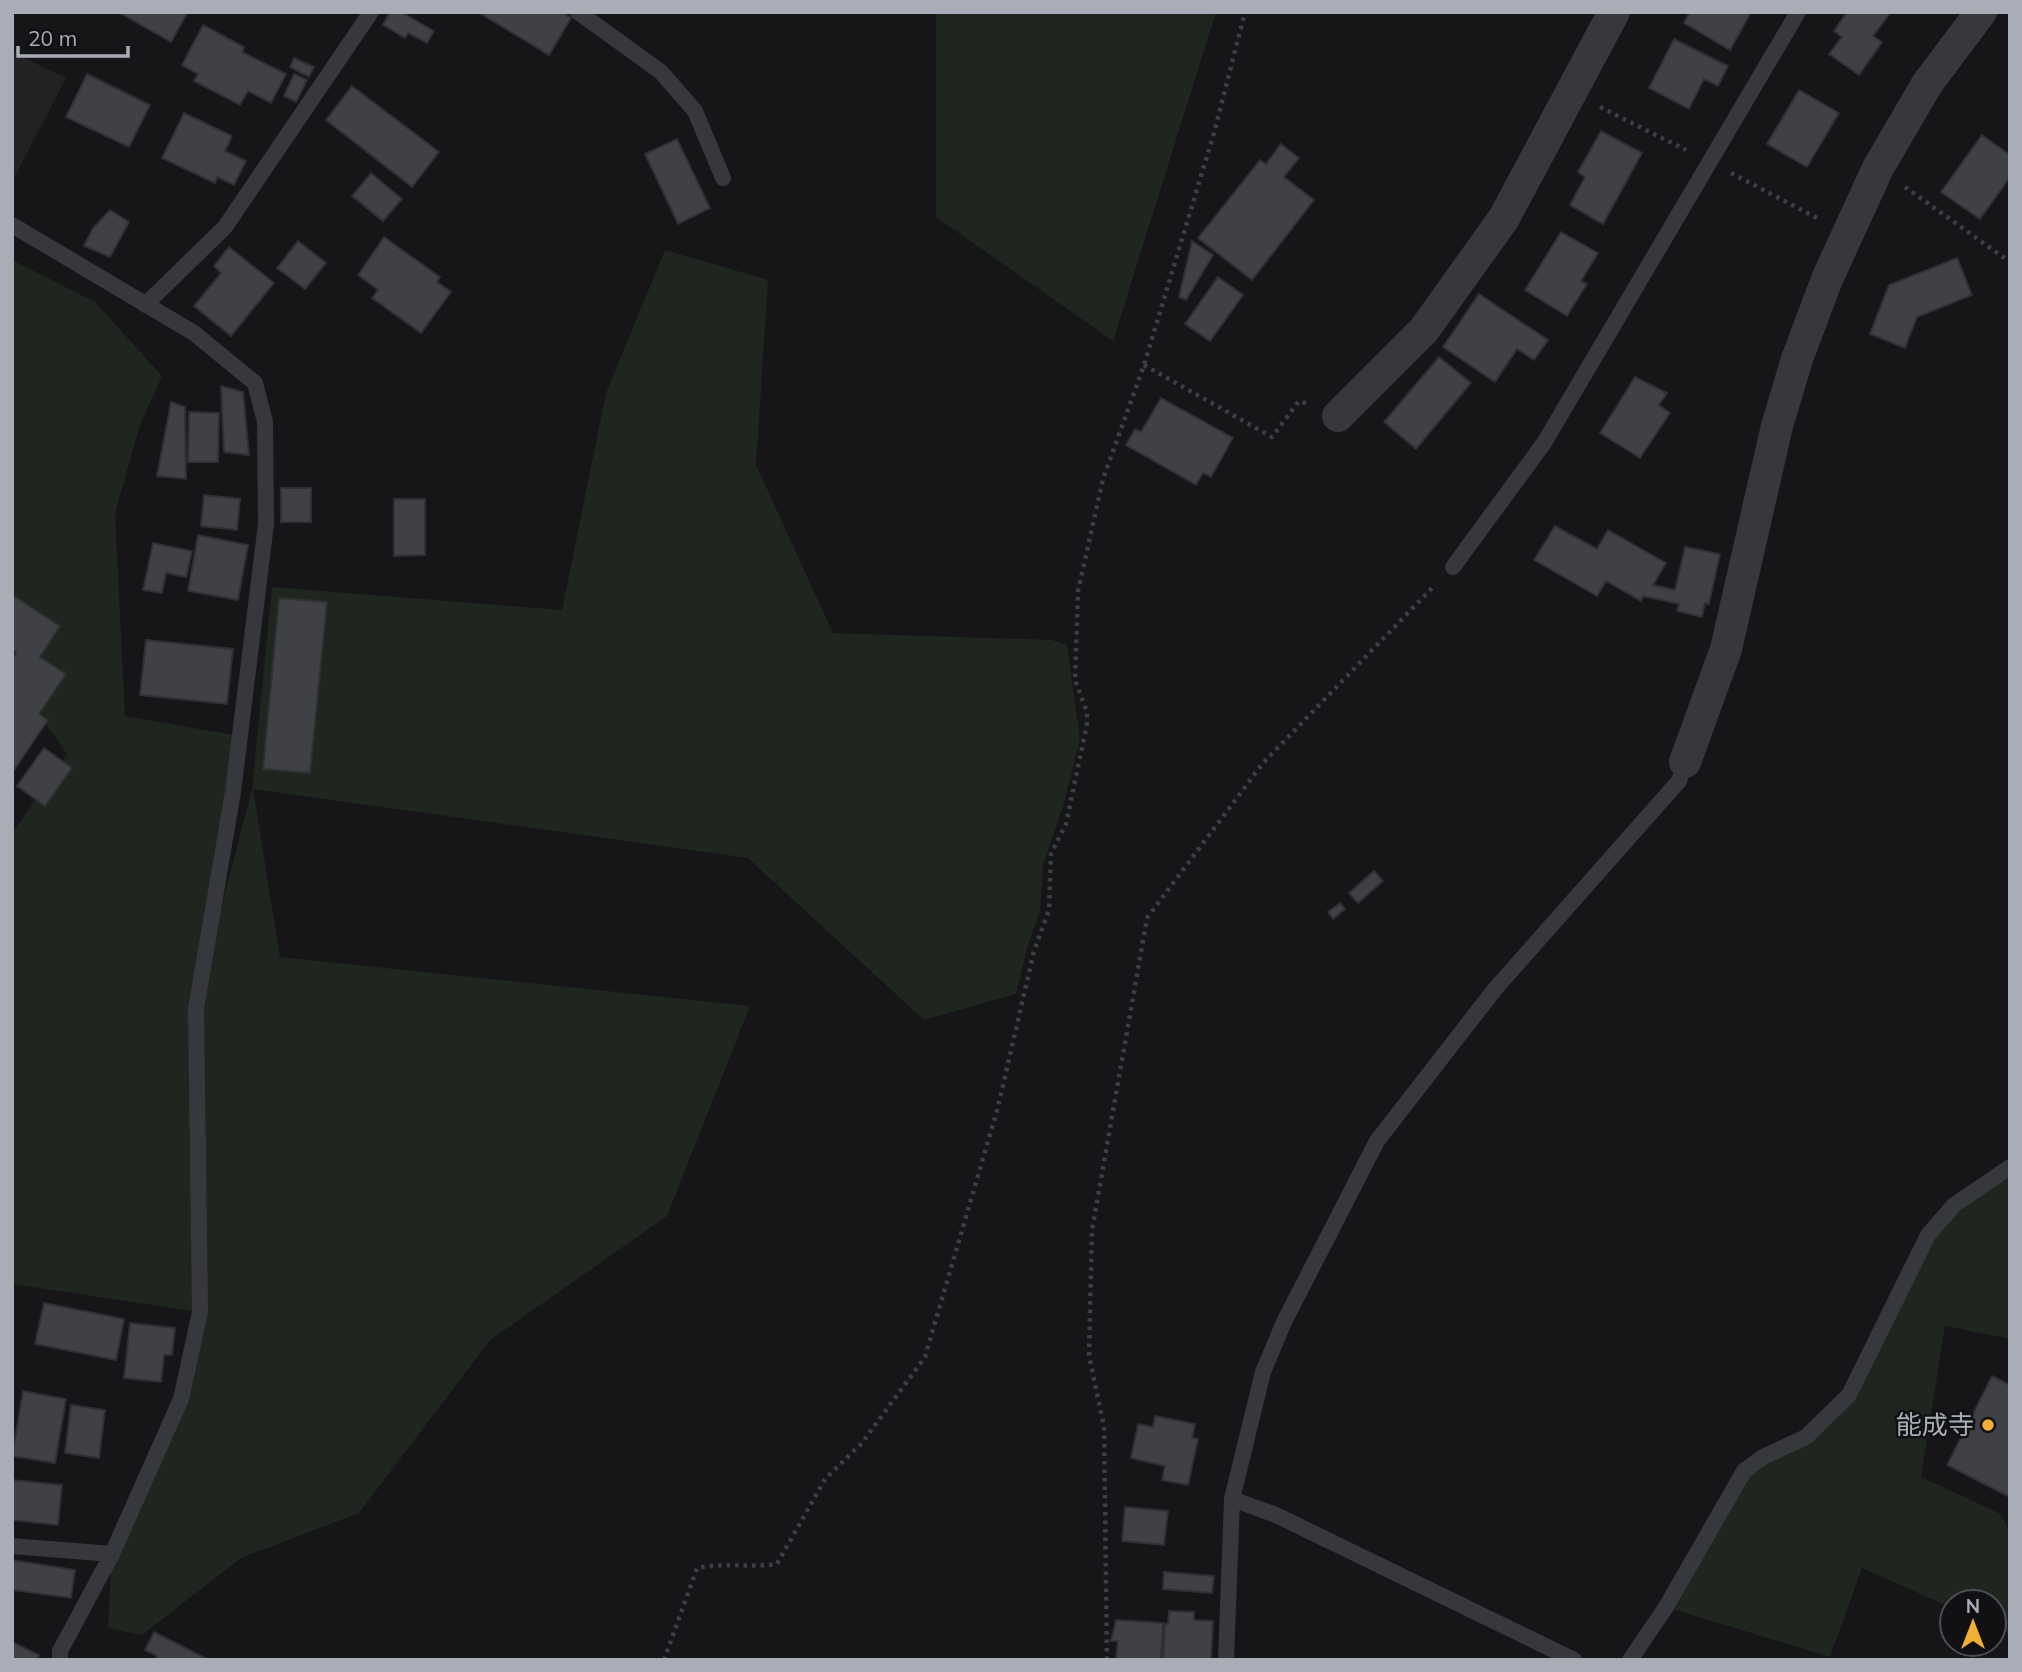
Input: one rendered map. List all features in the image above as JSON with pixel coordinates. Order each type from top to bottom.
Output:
[{"type":"street","points":[[1338,416],[1424,330],[1504,218],[1614,12]]},
{"type":"street","points":[[1685,762],[1726,649],[1777,426],[1797,359],[1827,278],[1878,168],[1927,85],[1980,12]]},
{"type":"lane","points":[[145,305],[225,227],[371,12]]},
{"type":"lane","points":[[578,12],[661,72],[695,111],[723,178]]},
{"type":"lane","points":[[1453,567],[1544,443],[1798,12]]},
{"type":"lane","points":[[12,225],[194,333],[255,383],[265,422],[266,524],[233,792],[196,1009],[200,1312],[181,1399],[112,1554],[60,1651],[60,1660]]},
{"type":"lane","points":[[1226,1660],[1232,1499],[1263,1373],[1284,1322],[1377,1141],[1494,989],[1679,781],[1685,762]]},
{"type":"lane","points":[[1630,1660],[1666,1607],[1744,1471],[1763,1457],[1806,1437],[1849,1395],[1928,1235],[1954,1205],[2010,1167]]},
{"type":"lane","points":[[1232,1499],[1276,1515],[1574,1660]]},
{"type":"lane","points":[[12,1546],[112,1554]]},
{"type":"path","points":[[664,1660],[697,1568],[725,1563],[754,1567],[777,1564],[825,1479],[862,1443],[926,1357],[998,1107],[1034,951],[1049,910],[1051,855],[1066,824],[1087,724],[1087,712],[1075,680],[1078,592],[1103,479],[1144,365],[1214,133],[1244,12]]},
{"type":"path","points":[[1878,168],[2010,262]]},
{"type":"path","points":[[1144,365],[1272,437],[1299,401],[1338,416]]},
{"type":"path","points":[[1107,1660],[1104,1427],[1089,1355],[1092,1230],[1147,918],[1263,763],[1453,567]]},
{"type":"shaded area","points":[[936,12],[1216,12],[1113,341],[936,217]]},
{"type":"shaded area","points":[[12,52],[66,78],[12,182]]},
{"type":"shaded area","points":[[665,250],[768,280],[756,465],[833,633],[1052,640],[1067,645],[1080,739],[1063,807],[1043,865],[1040,910],[1016,994],[924,1020],[748,858],[253,789],[280,957],[750,1006],[667,1216],[490,1340],[359,1513],[241,1558],[142,1635],[108,1628],[112,1554],[182,1393],[199,1312],[12,1284],[12,834],[67,754],[39,714],[65,674],[40,657],[59,626],[12,595],[12,260],[95,302],[162,376],[140,425],[115,513],[125,716],[240,736],[198,998],[252,789],[272,587],[562,610],[606,393]]},
{"type":"shaded area","points":[[2010,1167],[2010,1339],[1945,1326],[1921,1477],[2001,1514],[2010,1533],[2010,1634],[2008,1588],[1938,1588],[1938,1602],[1862,1568],[1830,1657],[1666,1607],[1744,1471],[1806,1437],[1849,1395],[1928,1235]]},
{"type":"building","points":[[118,12],[188,12],[171,42]]},
{"type":"building","points":[[390,12],[401,12],[434,31],[427,43],[408,33],[405,38],[383,25]]},
{"type":"building","points":[[478,12],[562,12],[571,18],[549,55]]},
{"type":"building","points":[[1690,12],[1751,12],[1730,50],[1684,23]]},
{"type":"building","points":[[1847,12],[1891,12],[1873,36],[1882,42],[1859,75],[1829,54],[1842,37],[1834,31]]},
{"type":"building","points":[[203,25],[244,47],[242,52],[286,74],[271,103],[248,91],[240,105],[194,81],[198,74],[182,65]]},
{"type":"building","points":[[1674,39],[1728,66],[1718,86],[1704,79],[1689,109],[1649,88]]},
{"type":"building","points":[[294,58],[314,67],[309,77],[290,67]]},
{"type":"building","points":[[87,74],[150,105],[129,147],[66,117]]},
{"type":"building","points":[[294,74],[307,80],[296,102],[284,96]]},
{"type":"building","points":[[352,86],[439,152],[412,187],[326,120]]},
{"type":"building","points":[[1799,90],[1839,113],[1807,167],[1767,144]]},
{"type":"building","points":[[184,113],[232,136],[225,151],[246,161],[234,185],[217,177],[215,183],[162,158]]},
{"type":"building","points":[[1601,131],[1642,153],[1603,224],[1570,205],[1585,177],[1578,172]]},
{"type":"building","points":[[1982,135],[2010,155],[2010,177],[1980,219],[1941,192]]},
{"type":"building","points":[[677,139],[710,208],[678,224],[645,154]]},
{"type":"building","points":[[1281,144],[1299,158],[1284,177],[1314,200],[1252,280],[1198,238],[1260,160],[1266,164]]},
{"type":"building","points":[[371,173],[402,199],[383,221],[352,196]]},
{"type":"building","points":[[110,210],[129,222],[110,257],[84,246],[93,228]]},
{"type":"building","points":[[1561,232],[1598,253],[1581,281],[1587,284],[1567,316],[1525,290]]},
{"type":"building","points":[[384,237],[440,277],[437,282],[451,292],[421,333],[372,298],[378,290],[358,275]]},
{"type":"building","points":[[298,241],[326,263],[305,289],[277,268]]},
{"type":"building","points":[[1192,241],[1213,255],[1186,300],[1179,297]]},
{"type":"building","points":[[229,247],[274,283],[231,336],[194,306],[221,273],[214,266]]},
{"type":"building","points":[[1957,258],[1972,295],[1917,317],[1905,348],[1870,334],[1889,285]]},
{"type":"building","points":[[1218,277],[1243,295],[1210,341],[1185,324]]},
{"type":"building","points":[[1479,294],[1548,340],[1534,360],[1517,349],[1495,382],[1443,347]]},
{"type":"building","points":[[1439,357],[1471,383],[1416,449],[1384,422]]},
{"type":"building","points":[[1635,377],[1667,393],[1659,405],[1670,413],[1640,458],[1600,433]]},
{"type":"building","points":[[221,386],[243,392],[249,455],[224,452]]},
{"type":"building","points":[[1161,398],[1233,438],[1211,477],[1203,473],[1196,485],[1126,445],[1135,429],[1141,432]]},
{"type":"building","points":[[171,402],[185,407],[186,479],[157,476]]},
{"type":"building","points":[[189,412],[219,413],[218,462],[188,462]]},
{"type":"building","points":[[281,488],[311,488],[311,522],[281,522]]},
{"type":"building","points":[[204,495],[240,499],[237,530],[201,526]]},
{"type":"building","points":[[394,499],[425,499],[425,555],[394,556]]},
{"type":"building","points":[[1555,526],[1597,549],[1608,530],[1666,563],[1653,585],[1675,590],[1685,547],[1720,554],[1709,604],[1705,603],[1702,617],[1677,611],[1679,604],[1643,596],[1641,601],[1606,581],[1597,596],[1534,560]]},
{"type":"building","points":[[198,535],[248,545],[238,600],[188,591]]},
{"type":"building","points":[[153,543],[192,551],[186,577],[166,573],[162,593],[143,590]]},
{"type":"building","points":[[12,595],[60,626],[40,657],[66,674],[39,714],[48,720],[12,773],[12,659],[16,653],[12,650]]},
{"type":"building","points":[[279,598],[327,602],[310,773],[263,769]]},
{"type":"building","points":[[146,640],[233,649],[227,704],[140,695]]},
{"type":"building","points":[[44,748],[72,768],[45,806],[17,786]]},
{"type":"building","points":[[1374,871],[1383,881],[1358,903],[1349,893]]},
{"type":"building","points":[[1340,903],[1345,909],[1333,919],[1328,912]]},
{"type":"building","points":[[44,1303],[124,1319],[116,1360],[35,1344]]},
{"type":"building","points":[[130,1323],[175,1328],[172,1355],[164,1355],[161,1382],[124,1378]]},
{"type":"building","name":"能成寺","points":[[1992,1376],[2010,1385],[2010,1497],[1947,1465]]},
{"type":"building","points":[[23,1391],[66,1399],[55,1463],[12,1456]]},
{"type":"building","points":[[71,1405],[105,1410],[99,1458],[65,1453]]},
{"type":"building","points":[[1155,1416],[1195,1424],[1192,1438],[1198,1439],[1188,1485],[1162,1480],[1165,1466],[1131,1458],[1138,1424],[1153,1427]]},
{"type":"building","points":[[12,1480],[62,1485],[58,1525],[12,1520]]},
{"type":"building","points":[[1125,1507],[1168,1511],[1164,1545],[1122,1541]]},
{"type":"building","points":[[12,1560],[75,1570],[71,1598],[12,1590]]},
{"type":"building","points":[[1164,1572],[1214,1576],[1212,1593],[1163,1589]]},
{"type":"building","points":[[1169,1611],[1194,1612],[1194,1620],[1213,1621],[1211,1660],[1163,1660],[1165,1624],[1168,1624]]},
{"type":"building","points":[[1116,1620],[1163,1623],[1161,1660],[1116,1660],[1118,1641],[1111,1641]]},
{"type":"building","points":[[154,1632],[209,1660],[155,1660],[157,1656],[145,1650]]},
{"type":"building","points":[[12,1642],[39,1655],[37,1660],[12,1659]]},
{"type":"place","name":"能成寺","points":[[1988,1425]]}]
